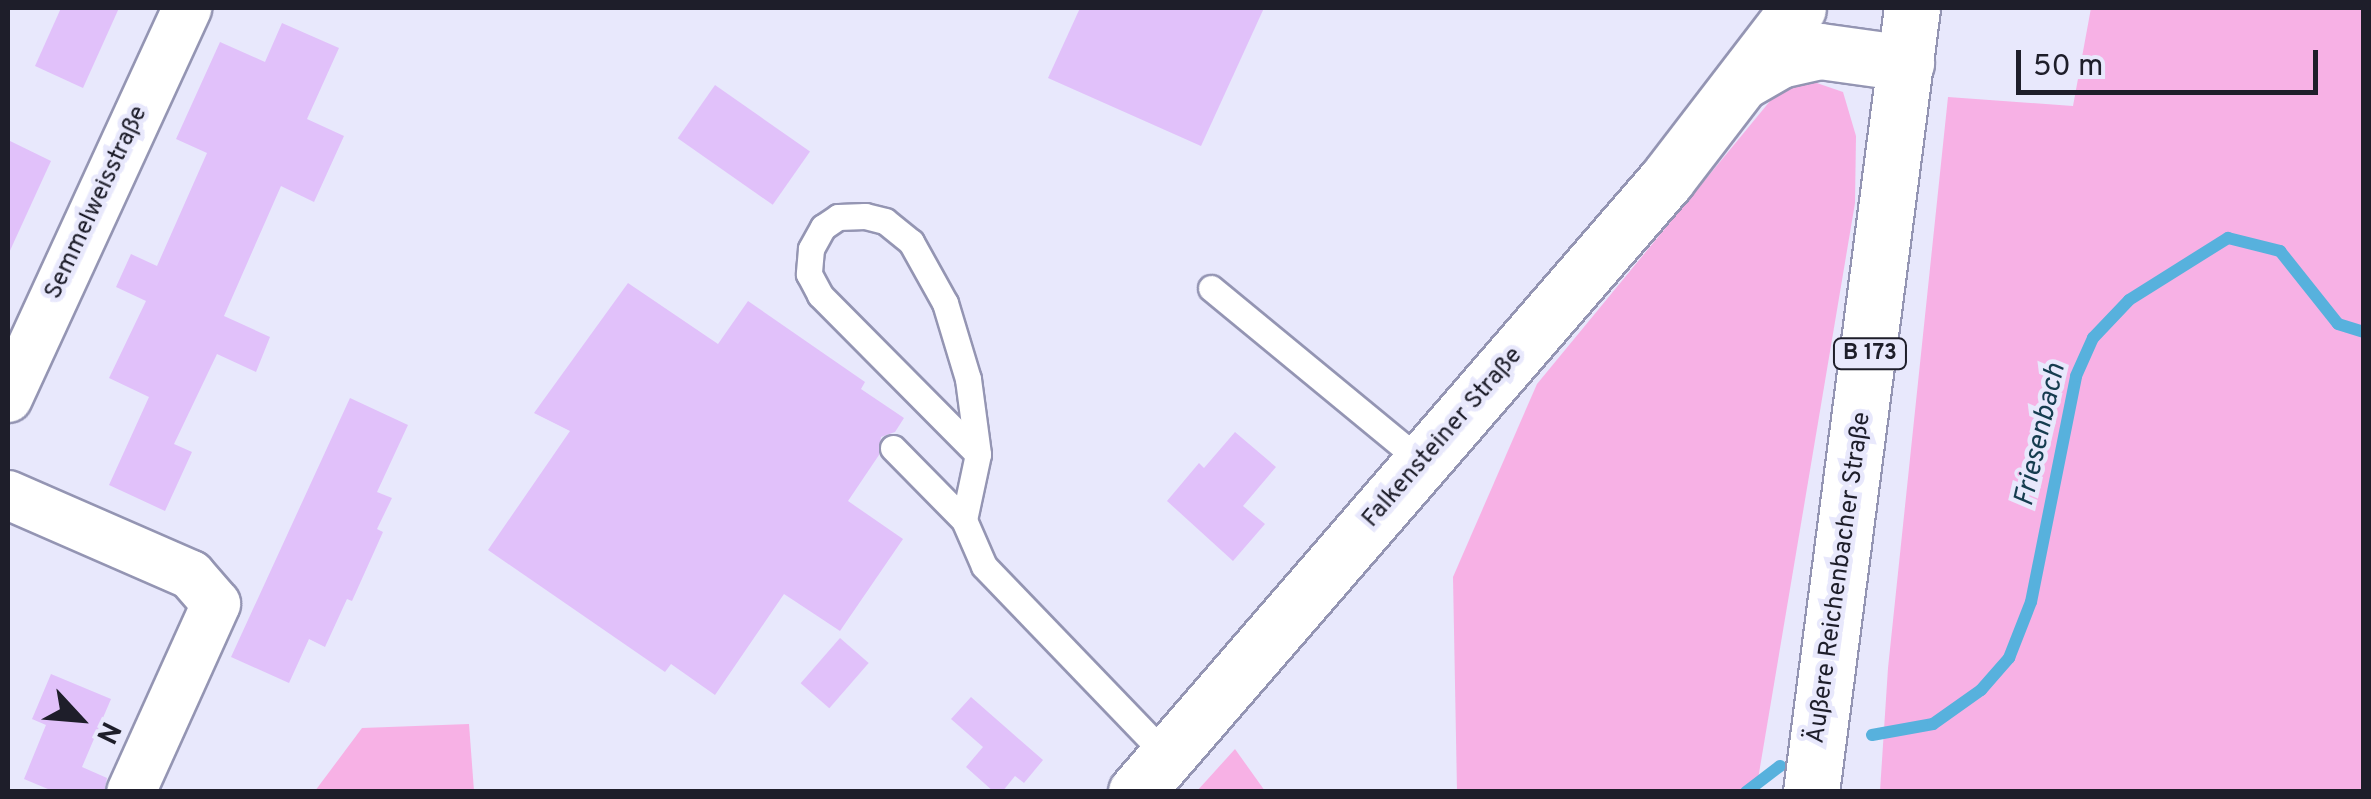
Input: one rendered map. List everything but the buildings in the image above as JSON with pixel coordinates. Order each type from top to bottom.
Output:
[{"type":"main road","name":"Falkensteiner Straße","points":[[1152,774],[1667,179],[1798,8]]},
{"type":"main road","name":"Äußere Reichenbacher Straße","points":[[1811,792],[1912,8]]},
{"type":"main road","name":"Falkensteiner Straße","points":[[1746,80],[1801,53],[1846,53],[1906,63]]},
{"type":"street","name":"Semmelweisstraße","points":[[8,398],[187,8]]},
{"type":"street","points":[[8,495],[191,576],[216,604],[131,792]]},
{"type":"lane","points":[[964,520],[978,454],[968,379],[944,302],[910,242],[885,221],[864,216],[838,217],[823,227],[811,248],[809,274],[820,295],[978,454]]},
{"type":"lane","points":[[1211,288],[1422,462]]},
{"type":"lane","points":[[893,448],[964,520],[984,566],[1152,774]]},
{"type":"shaded area","points":[[2091,8],[2363,8],[2363,791],[1880,791],[1888,668],[1948,97],[2073,106]]},
{"type":"shaded area","points":[[1808,80],[1843,92],[1856,136],[1855,203],[1756,791],[1457,791],[1453,577],[1537,384],[1775,95]]},
{"type":"shaded area","points":[[469,724],[474,791],[315,791],[362,728]]},
{"type":"shaded area","points":[[1235,749],[1265,791],[1197,791]]},
{"type":"waterway","name":"Friesenbach","points":[[1872,735],[1933,724],[1981,690],[2009,658],[2031,602],[2076,376],[2093,338],[2129,300],[2228,238],[2280,251],[2338,324],[2364,332]]},
{"type":"waterway","name":"Friesenbach","points":[[1746,792],[1780,766]]}]
